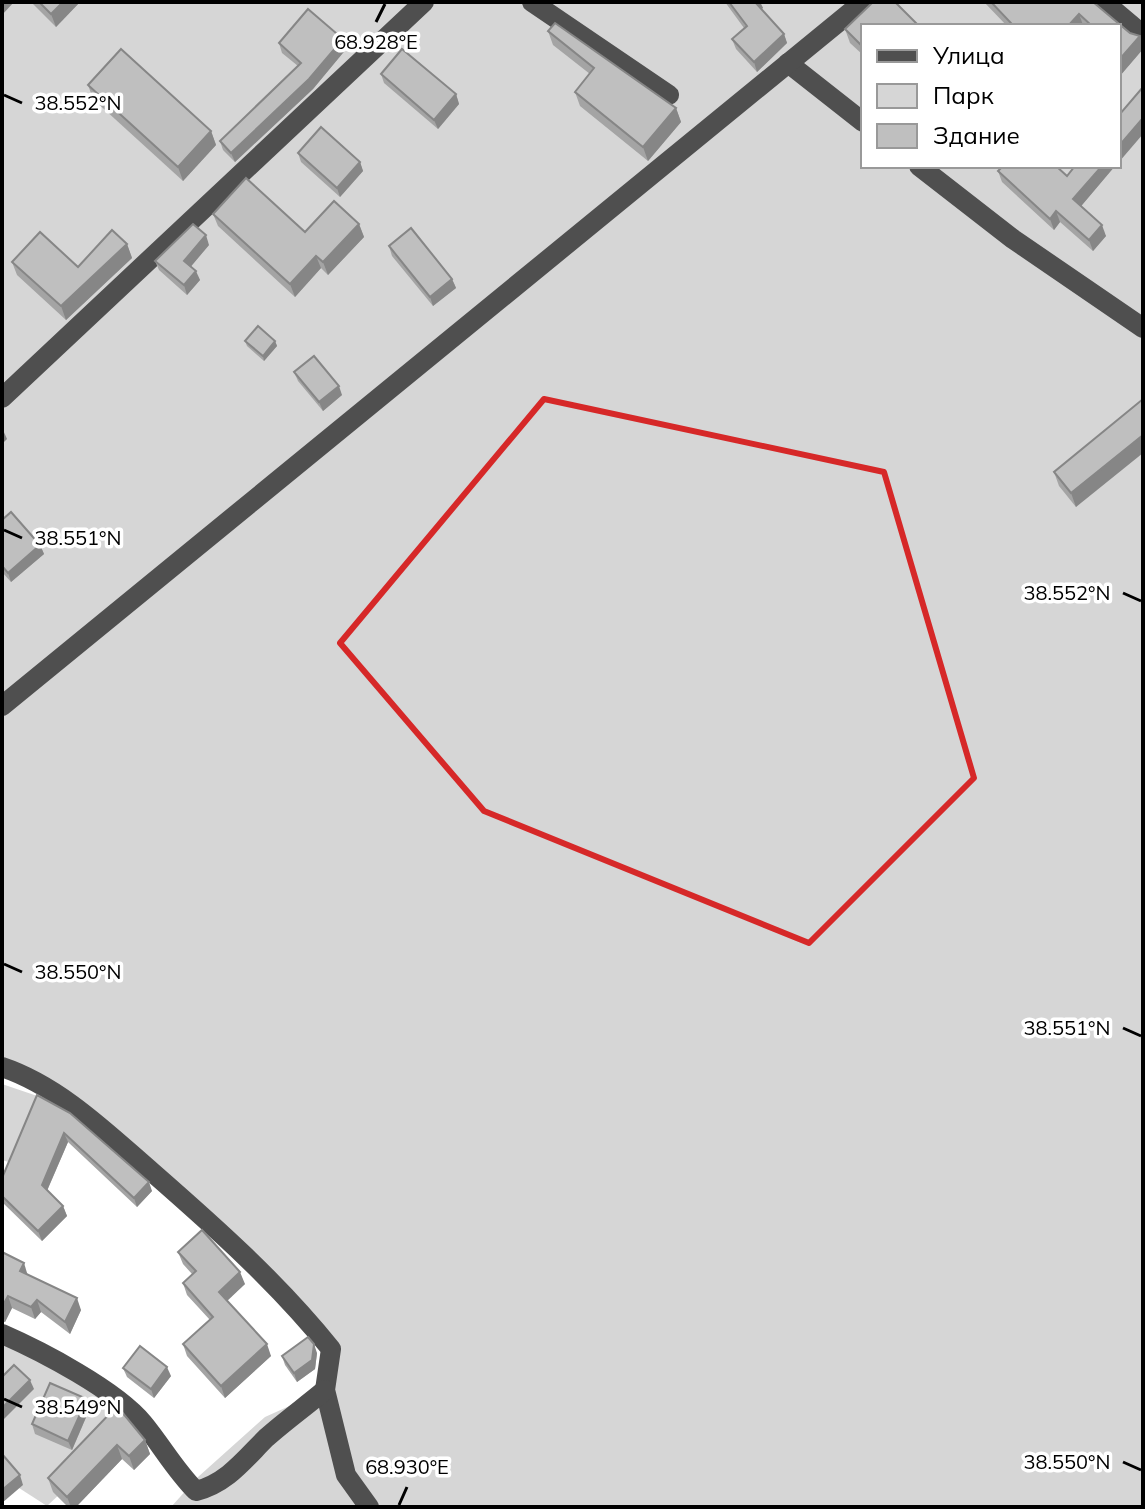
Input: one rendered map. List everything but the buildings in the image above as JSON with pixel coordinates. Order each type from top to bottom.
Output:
[{"type":"street","points":[[2,398],[424,2]]},
{"type":"street","points":[[532,2],[669,95]]},
{"type":"street","points":[[2,706],[863,2]]},
{"type":"street","points":[[1104,2],[1143,35]]},
{"type":"street","points":[[788,63],[861,120]]},
{"type":"street","points":[[922,168],[1013,239],[1143,328]]},
{"type":"street","points":[[2,1067],[25,1075],[96,1123],[219,1231],[293,1302],[331,1349],[325,1390],[346,1475],[369,1507]]},
{"type":"street","points":[[2,1334],[97,1386],[141,1421],[178,1473],[196,1491],[212,1487],[232,1473],[267,1438],[325,1390]]},
{"type":"highlighted area","points":[[544,399],[884,472],[974,778],[809,943],[484,811],[340,643]]},
{"type":"green space","points":[[2,2],[1143,2],[1143,1507],[171,1507],[198,1477],[265,1417],[325,1390],[331,1349],[96,1123],[2,1067]]},
{"type":"green space","points":[[2,1084],[52,1101],[31,1169],[2,1160]]},
{"type":"green space","points":[[2,1334],[123,1399],[126,1432],[47,1506],[2,1477]]}]
